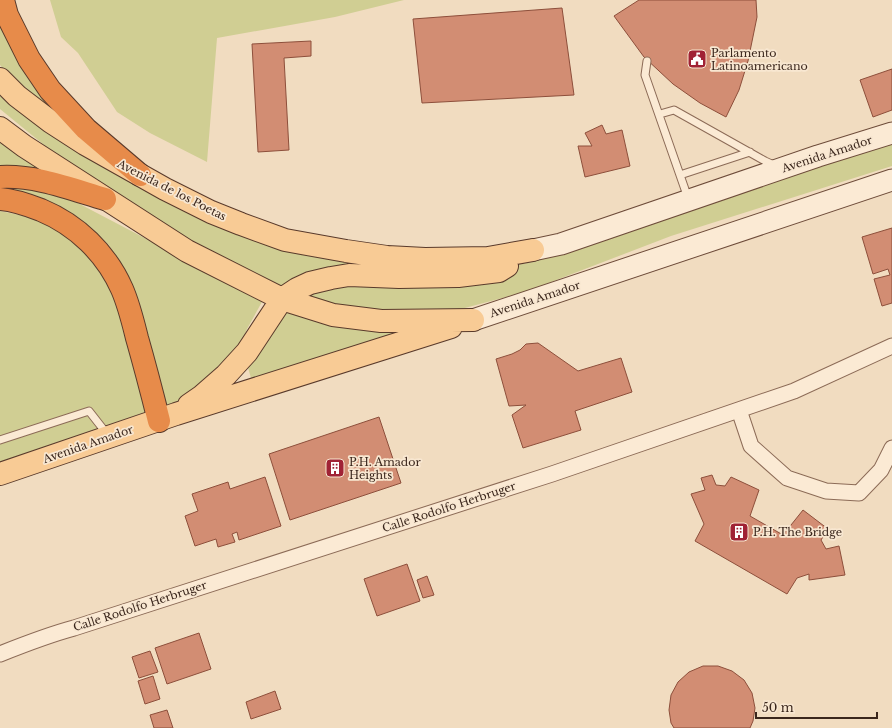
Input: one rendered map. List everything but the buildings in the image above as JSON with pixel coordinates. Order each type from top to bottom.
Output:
[{"type":"highway","points":[[3,0],[7,15],[29,59],[50,90],[86,129],[140,174]]},
{"type":"highway","points":[[0,177],[22,177],[43,181],[105,199]]},
{"type":"highway","points":[[0,199],[18,202],[62,220],[86,238],[106,260],[122,289],[129,308],[148,375],[168,418]]},
{"type":"main road","name":"Avenida de los Poetas","points":[[0,79],[17,96],[50,122],[85,144],[165,189],[211,212],[285,240],[387,257],[425,259],[488,258],[533,250]]},
{"type":"main road","points":[[0,128],[24,146],[187,251],[282,299],[333,315],[381,321],[473,320]]},
{"type":"main road","name":"Avenida Amador","points":[[533,250],[561,244],[818,156],[892,134]]},
{"type":"main road","name":"Avenida Amador","points":[[0,474],[168,418],[473,320],[892,180]]},
{"type":"main road","points":[[282,299],[297,289],[310,283],[349,275],[399,277],[458,276],[499,271],[533,250]]},
{"type":"main road","name":"Avenida Amador","points":[[168,418],[202,396],[226,375],[247,352],[282,299]]},
{"type":"street","name":"Calle Rodolfo Herbruger","points":[[0,654],[53,633],[74,628],[552,474],[794,392],[892,346]]},
{"type":"street","points":[[739,410],[751,446],[787,478],[826,491],[859,493],[881,470],[892,448]]},
{"type":"lane","points":[[647,61],[645,75],[660,114],[688,200]]},
{"type":"lane","points":[[660,114],[674,110],[782,168]]},
{"type":"lane","points":[[680,175],[750,152]]},
{"type":"lane","points":[[0,440],[89,411],[110,437]]},
{"type":"shaded area","points":[[50,0],[404,0],[335,17],[217,38],[207,162],[150,133],[117,112],[78,53],[61,37]]},
{"type":"shaded area","points":[[0,14],[63,120],[0,65]]},
{"type":"shaded area","points":[[0,85],[105,165],[355,261],[305,276],[282,287],[190,241],[82,176],[0,109]]},
{"type":"shaded area","points":[[0,137],[48,174],[0,169]]},
{"type":"shaded area","points":[[892,141],[892,166],[671,236],[525,292],[461,309],[410,312],[351,310],[304,299],[312,289],[471,275],[532,262]]},
{"type":"shaded area","points":[[0,183],[53,190],[263,300],[247,329],[240,346],[182,404],[164,410],[130,288],[109,245],[75,215],[33,199],[0,190]]},
{"type":"shaded area","points":[[0,211],[29,217],[60,230],[90,255],[117,295],[149,411],[0,462]]},
{"type":"shaded area","points":[[286,308],[408,330],[264,381],[251,378],[246,361]]},
{"type":"place","name":"Parlamento Latinoamericano","points":[[697,59]]},
{"type":"place","name":"P.H. Amador Heights","points":[[335,468]]},
{"type":"place","name":"P.H. The Bridge","points":[[739,532]]}]
